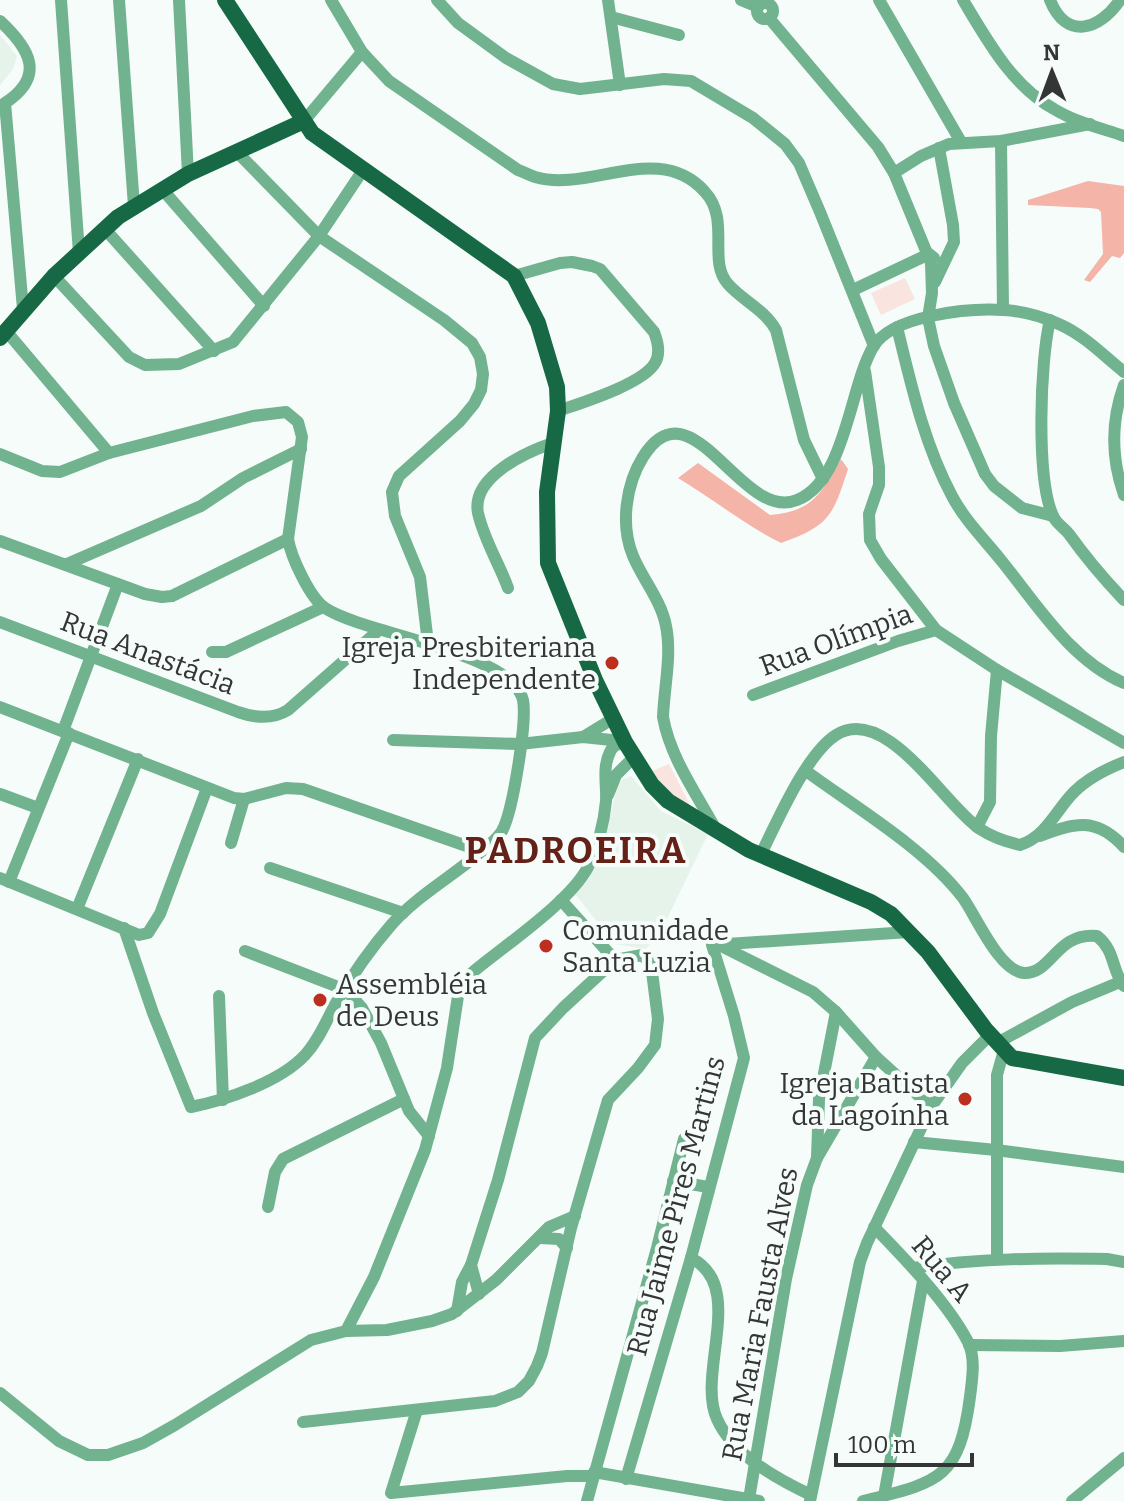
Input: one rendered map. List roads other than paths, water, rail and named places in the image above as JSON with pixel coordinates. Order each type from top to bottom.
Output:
[{"type":"main road","points":[[225,0],[312,133],[514,276],[538,323],[557,387],[558,411],[547,492],[548,563],[595,680],[625,742],[652,785],[668,801],[717,831],[891,914],[1012,1058],[1124,1078]]},
{"type":"main road","points":[[3,335],[54,276],[104,228],[134,206],[188,174],[304,121]]},
{"type":"street","points":[[61,0],[79,253]]},
{"type":"street","points":[[119,0],[134,206]]},
{"type":"street","points":[[179,0],[188,174]]},
{"type":"street","points":[[331,0],[362,52],[377,70],[400,90],[518,170],[536,177],[570,178],[643,168],[661,169],[683,177],[705,191],[719,217],[723,275],[727,284],[759,309],[776,330],[804,440],[823,479]]},
{"type":"street","points":[[437,0],[458,23],[506,58],[553,84],[580,89],[664,79],[691,81],[753,118],[785,144],[799,163],[874,346]]},
{"type":"street","points":[[608,0],[620,85]]},
{"type":"street","points":[[741,0],[763,3],[759,17],[769,18],[878,147],[894,173],[929,254],[932,293],[928,318],[943,374],[985,474],[994,486],[1022,508],[1053,516]]},
{"type":"street","points":[[879,0],[961,142]]},
{"type":"street","points":[[963,0],[994,52],[1036,96],[1059,112],[1124,136]]},
{"type":"street","points":[[1050,0],[1057,17],[1068,25],[1078,27],[1089,27],[1104,19],[1120,0]]},
{"type":"street","points":[[611,17],[679,35]]},
{"type":"street","points":[[0,21],[17,37],[29,58],[27,83],[20,93],[2,103],[23,309]]},
{"type":"street","points":[[304,121],[362,52]]},
{"type":"street","points":[[894,173],[939,148],[961,142],[1001,141],[1090,123]]},
{"type":"street","points":[[1001,141],[1003,310]]},
{"type":"street","points":[[932,293],[954,242],[939,148]]},
{"type":"street","points":[[236,151],[319,236],[444,320],[472,343],[480,357],[483,374],[481,390],[474,404],[460,421],[399,476],[392,492],[395,516],[420,577],[428,643]]},
{"type":"street","points":[[54,276],[129,357],[145,365],[179,364],[233,342],[319,236],[363,170]]},
{"type":"street","points":[[162,189],[264,306]]},
{"type":"street","points":[[104,228],[214,351]]},
{"type":"street","points":[[853,290],[929,254]]},
{"type":"street","points":[[929,254],[939,260],[948,257]]},
{"type":"street","points":[[514,276],[572,262],[600,269],[654,332],[657,340],[658,355],[654,365],[643,375],[558,411]]},
{"type":"street","points":[[717,831],[666,731],[663,717],[667,628],[655,597],[632,555],[626,535],[628,494],[633,476],[651,446],[664,437],[682,433],[691,436],[760,496],[783,504],[798,500],[813,491],[833,461],[865,368],[881,337],[897,327],[966,311],[1003,310],[1050,320],[1086,340],[1124,372]]},
{"type":"street","points":[[1050,320],[1041,418],[1045,471],[1053,516],[1097,572],[1124,600]]},
{"type":"street","points":[[897,327],[916,400],[935,455],[951,495],[964,516],[1050,623],[1087,660],[1107,676],[1124,683]]},
{"type":"street","points":[[3,335],[109,453]]},
{"type":"street","points":[[865,368],[879,467],[879,485],[869,514],[870,540],[881,559],[936,630],[997,670],[1124,743]]},
{"type":"street","points":[[1124,385],[1118,402],[1113,440],[1117,473],[1124,495]]},
{"type":"street","points":[[0,454],[42,471],[68,470],[109,453],[272,412],[286,412],[298,422],[302,437],[288,539],[290,551],[323,607],[379,630],[428,643],[498,672],[515,686],[523,700],[515,790],[508,818],[497,838],[392,924],[336,1002],[325,1026],[297,1062],[286,1070],[223,1100],[191,1107],[153,1013],[124,928]]},
{"type":"street","points":[[508,588],[477,510],[480,494],[494,474],[528,451],[553,443]]},
{"type":"street","points":[[67,564],[127,541],[201,506],[243,478],[301,449]]},
{"type":"street","points":[[0,541],[145,594],[162,597],[172,596],[288,539]]},
{"type":"street","points":[[118,584],[38,808],[4,880],[144,935],[154,927],[207,788]]},
{"type":"street","points":[[212,652],[226,652],[323,607]]},
{"type":"street","name":"Rua Anastácia","points":[[0,622],[247,715],[272,717],[280,715],[302,699],[379,630]]},
{"type":"street","name":"Rua Olímpia","points":[[753,695],[936,630]]},
{"type":"street","points":[[977,827],[990,802],[991,736],[997,670]]},
{"type":"street","points":[[0,707],[224,795],[244,799],[286,788],[326,796],[481,851]]},
{"type":"street","points":[[583,737],[614,718]]},
{"type":"street","points":[[761,854],[806,771],[834,736],[845,731],[874,732],[895,743],[977,827],[995,837],[1020,845],[1057,829],[1085,824],[1106,830],[1124,847]]},
{"type":"street","points":[[393,740],[520,744],[583,737],[625,742]]},
{"type":"street","points":[[606,801],[605,766],[613,747],[625,742]]},
{"type":"street","points":[[346,1331],[374,1277],[429,1136],[447,1068],[462,986],[473,972],[578,883],[599,838],[606,801],[616,775],[634,757]]},
{"type":"street","points":[[77,909],[138,759]]},
{"type":"street","points":[[1040,836],[1054,814],[1077,789],[1105,769],[1124,762]]},
{"type":"street","points":[[691,1258],[702,1263],[716,1288],[718,1325],[711,1378],[715,1416],[731,1440],[754,1460],[811,1498],[860,1262],[931,1107],[962,1063],[1061,1007],[1122,984],[1113,956],[1097,936],[1071,939],[1036,970],[1025,973],[1016,970],[1001,959],[964,899],[944,876],[914,850],[806,771]]},
{"type":"street","points":[[0,794],[38,808]]},
{"type":"street","points":[[231,843],[244,799]]},
{"type":"street","points":[[270,868],[403,913]]},
{"type":"street","points":[[561,900],[615,960]]},
{"type":"street","points":[[377,903],[392,924]]},
{"type":"street","points":[[716,945],[909,932]]},
{"type":"street","points":[[716,945],[813,992],[836,1012],[876,1057],[931,1107]]},
{"type":"street","name":"Rua Jaime Pires Martins","points":[[626,1479],[691,1258],[744,1058],[716,945]]},
{"type":"street","points":[[245,951],[346,990],[368,1020],[409,1111],[429,1136]]},
{"type":"street","points":[[303,1422],[495,1401],[518,1392],[529,1381],[542,1353],[575,1216],[608,1100],[650,1055],[655,1045],[658,1019],[651,964],[642,955],[615,960],[535,1038],[498,1180],[471,1265],[462,1282],[457,1311]]},
{"type":"street","points":[[219,996],[223,1100]]},
{"type":"street","points":[[817,1158],[819,1099],[836,1012]]},
{"type":"street","points":[[997,1043],[997,1259]]},
{"type":"street","name":"Rua Maria Fausta Alves","points":[[754,1500],[754,1460],[786,1279],[807,1185],[817,1158],[876,1057]]},
{"type":"street","points":[[268,1207],[275,1172],[283,1159],[404,1099]]},
{"type":"street","points":[[587,1501],[684,1139]]},
{"type":"street","points":[[914,1142],[1124,1167]]},
{"type":"street","points":[[673,1181],[708,1187]]},
{"type":"street","points":[[0,1393],[59,1441],[88,1455],[108,1455],[143,1443],[175,1425],[311,1340],[346,1331],[387,1330],[432,1321],[457,1311],[549,1227],[575,1216]]},
{"type":"street","name":"Rua A","points":[[874,1227],[913,1268],[969,1345]]},
{"type":"street","points":[[540,1238],[559,1239],[567,1248]]},
{"type":"street","points":[[913,1268],[964,1260],[997,1259],[1107,1259],[1124,1262]]},
{"type":"street","points":[[471,1265],[479,1294]]},
{"type":"street","points":[[884,1496],[923,1281]]},
{"type":"street","points":[[356,1315],[362,1322],[387,1330]]},
{"type":"street","points":[[863,1501],[912,1488],[934,1478],[950,1465],[965,1434],[972,1382],[969,1345],[1060,1346],[1124,1341]]},
{"type":"street","points":[[417,1410],[391,1493],[594,1474],[754,1500]]},
{"type":"street","points":[[1072,1501],[1124,1458]]},
{"type":"place","name":"Igreja Presbiteriana Independente","points":[[612,663]]},
{"type":"place","name":"Comunidade Santa Luzia","points":[[546,946]]},
{"type":"place","name":"Assembléia de Deus","points":[[320,1000]]},
{"type":"place","name":"Igreja Batista da Lagoínha","points":[[965,1099]]},
{"type":"district","name":"PADROEIRA","points":[[576,851]]}]
